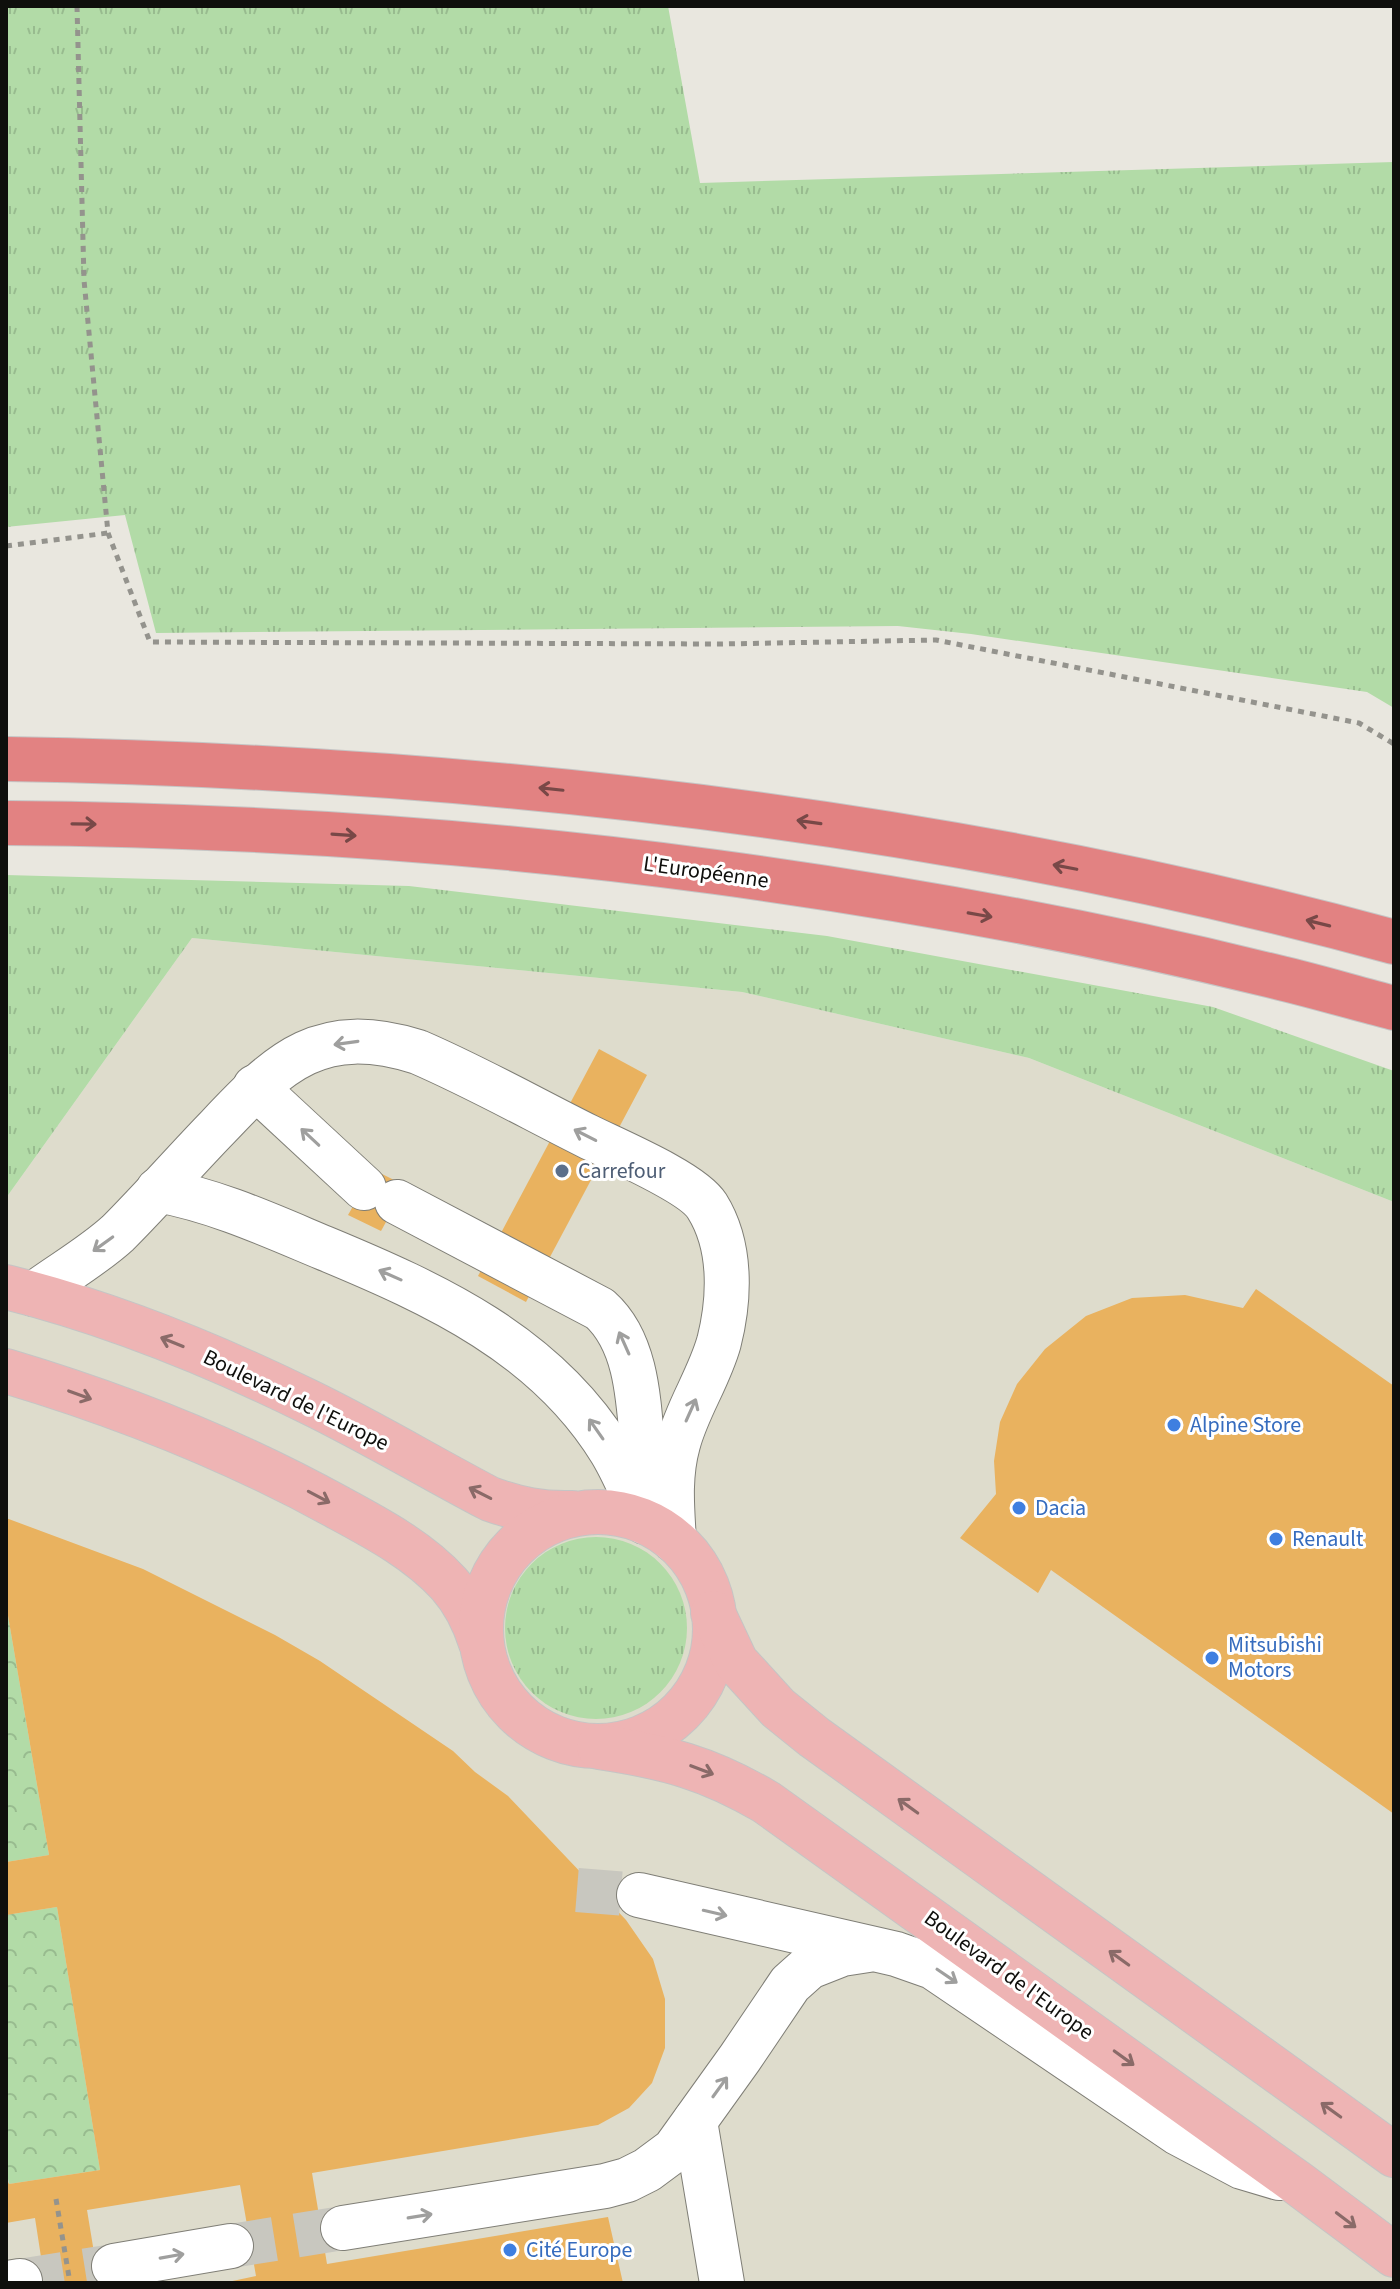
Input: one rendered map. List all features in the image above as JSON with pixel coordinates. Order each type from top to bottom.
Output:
[{"type":"highway","points":[[6,759],[222,765],[411,775],[735,811],[949,845],[1137,881],[1394,942]]},
{"type":"highway","name":"L'Européenne","points":[[6,823],[168,826],[362,836],[522,849],[715,872],[981,915],[1264,974],[1394,1008]]},
{"type":"highway","points":[[1264,974],[1394,1021]]},
{"type":"main road","name":"Boulevard de l'Europe","points":[[20,1290],[171,1341],[249,1375],[335,1415],[490,1499],[542,1514],[583,1513]]},
{"type":"main road","points":[[6,1371],[54,1385],[179,1433],[312,1493],[406,1548],[448,1583],[474,1621],[491,1678],[504,1699],[521,1717],[563,1741],[599,1747],[624,1744],[667,1724],[686,1707],[710,1665],[714,1641],[713,1613]]},
{"type":"main road","points":[[481,1643],[484,1601],[502,1563],[520,1542],[543,1526],[583,1513],[624,1515],[659,1531],[701,1573],[713,1613],[736,1662],[778,1708],[1394,2155]]},
{"type":"main road","name":"Boulevard de l'Europe","points":[[599,1747],[679,1761],[718,1776],[766,1802],[1394,2255]]},
{"type":"lane","points":[[20,1290],[107,1242],[255,1087],[283,1064],[321,1048],[361,1041],[400,1047],[438,1061],[641,1163],[706,1203],[723,1246],[726,1300],[715,1356],[683,1427],[659,1531]]},
{"type":"lane","points":[[255,1087],[380,1195],[600,1309],[610,1319],[631,1360],[646,1482],[659,1531]]},
{"type":"lane","points":[[158,1190],[223,1206],[397,1278],[445,1302],[511,1343],[548,1374],[584,1412],[659,1531]]},
{"type":"lane","points":[[639,1895],[896,1954],[933,1967],[1131,2103],[1209,2150],[1242,2167],[1299,2184]]},
{"type":"lane","points":[[343,2228],[605,2186],[647,2170],[674,2150],[790,1984],[809,1967],[842,1954],[874,1950]]},
{"type":"lane","points":[[695,2121],[722,2283]]},
{"type":"lane","points":[[114,2266],[231,2246]]},
{"type":"path","points":[[77,6],[84,280],[108,533],[150,642],[721,644],[936,640],[1359,723],[1394,744]]},
{"type":"path","points":[[6,546],[108,533]]},
{"type":"path","points":[[56,2199],[70,2283]]},
{"type":"shaded area","points":[[192,938],[742,992],[1029,1058],[1394,1202],[1394,2283],[6,2283],[6,1198]]},
{"type":"green space","points":[[6,6],[668,6],[700,183],[1394,162],[1394,708],[1367,692],[898,626],[156,633],[125,515],[6,527]]},
{"type":"green space","points":[[6,875],[409,886],[827,936],[1213,1007],[1394,1071],[1394,1202],[1029,1058],[742,992],[192,938],[6,1198]]},
{"type":"green space","points":[[596,1537],[631,1544],[647,1552],[660,1564],[672,1577],[680,1593],[687,1628],[680,1663],[672,1679],[660,1692],[647,1704],[631,1712],[596,1719],[561,1712],[545,1704],[532,1692],[520,1679],[512,1663],[505,1628],[512,1593],[520,1577],[532,1564],[545,1552],[561,1544]]},
{"type":"green space","points":[[6,1604],[49,1855],[6,1862]]},
{"type":"green space","points":[[57,1907],[100,2170],[9,2184],[6,2168],[6,1915]]},
{"type":"building","points":[[599,1049],[647,1075],[526,1302],[478,1276]]},
{"type":"building","points":[[374,1170],[406,1186],[381,1231],[348,1215]]},
{"type":"building","points":[[1256,1289],[1394,1386],[1394,1814],[1051,1570],[1038,1593],[960,1538],[996,1494],[994,1461],[1000,1422],[1017,1384],[1045,1349],[1086,1316],[1132,1298],[1185,1295],[1243,1308]]},
{"type":"building","points":[[6,1518],[143,1569],[320,1661],[453,1751],[508,1796],[626,1920],[653,1959],[665,1999],[665,2048],[652,2083],[629,2108],[598,2125],[312,2173],[327,2264],[608,2217],[623,2283],[223,2283],[256,2276],[240,2185],[87,2210],[99,2283],[45,2283],[35,2218],[6,2223],[6,2178],[9,2184],[100,2170],[57,1907],[6,1915],[6,1862],[49,1855],[6,1604]]},
{"type":"tunnel","points":[[577,1890],[639,1895]]},
{"type":"tunnel","points":[[231,2246],[343,2228]]},
{"type":"tunnel","points":[[20,2281],[114,2266]]},
{"type":"place","name":"Carrefour","points":[[562,1171]]},
{"type":"place","name":"Alpine Store","points":[[1174,1425]]},
{"type":"place","name":"Dacia","points":[[1019,1508]]},
{"type":"place","name":"Renault","points":[[1276,1539]]},
{"type":"place","name":"Mitsubishi Motors","points":[[1212,1658]]},
{"type":"place","name":"Cité Europe","points":[[510,2250]]}]
